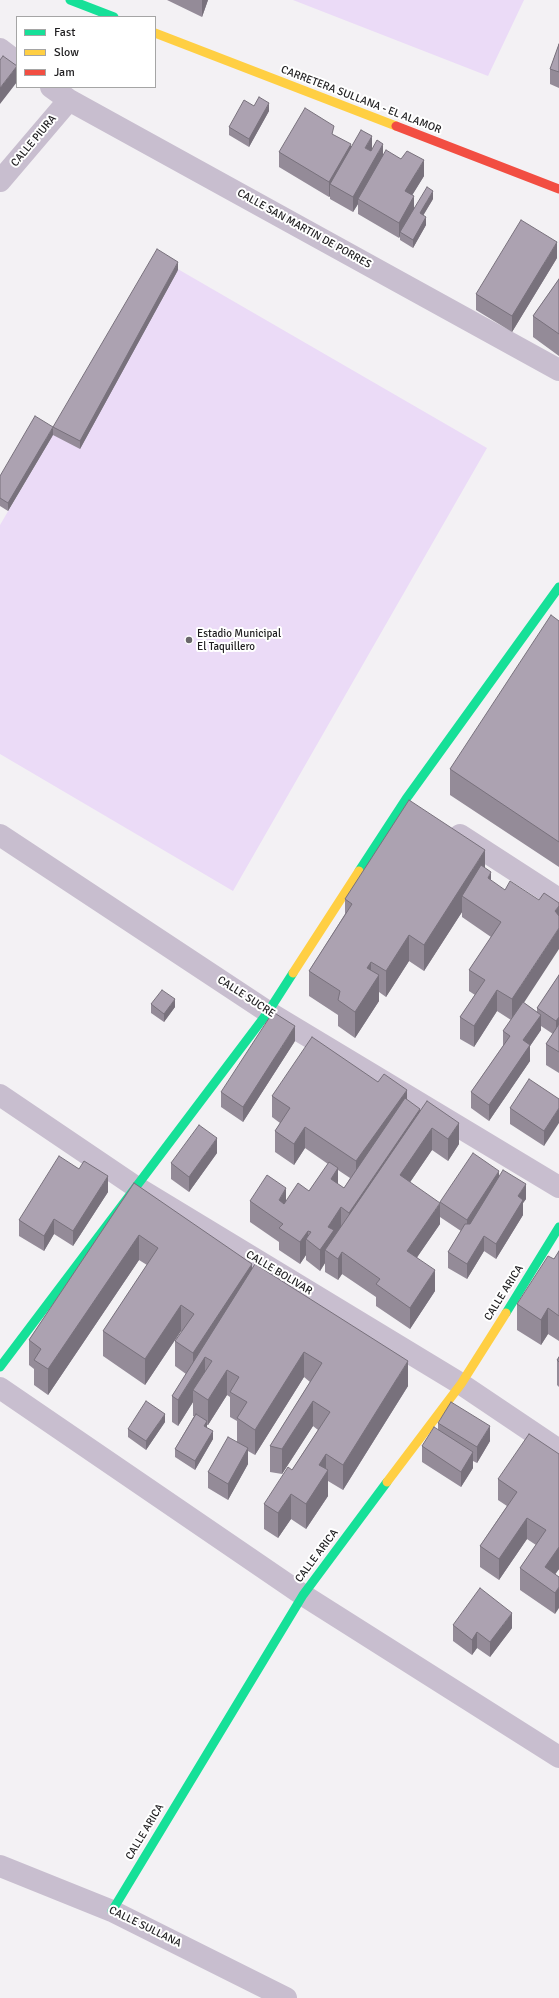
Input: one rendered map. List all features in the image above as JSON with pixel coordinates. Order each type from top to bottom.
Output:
[{"type":"main road","points":[[70,0],[111,16]]},
{"type":"main road","name":"CARRETERA SULLANA - EL ALAMOR","points":[[156,33],[559,189]]},
{"type":"main road","points":[[0,1368],[268,1012],[406,799],[558,592]]},
{"type":"main road","name":"CALLE ARICA","points":[[112,1911],[303,1595],[461,1384],[559,1228]]},
{"type":"street","points":[[0,49],[16,61]]},
{"type":"street","name":"CALLE SAN MARTIN DE PORRES","points":[[52,88],[69,100],[559,370]]},
{"type":"street","name":"CALLE PIURA","points":[[0,181],[69,100]]},
{"type":"street","points":[[406,799],[426,812]]},
{"type":"street","points":[[446,825],[559,899]]},
{"type":"street","name":"CALLE SUCRE","points":[[0,835],[268,1012],[559,1187]]},
{"type":"street","name":"CALLE BOLIVAR","points":[[0,1095],[136,1187],[461,1384],[559,1450]]},
{"type":"street","points":[[0,1388],[303,1595],[559,1757]]},
{"type":"street","name":"CALLE SULLANA","points":[[0,1866],[112,1911],[286,1998]]},
{"type":"shaded area","points":[[293,0],[524,0],[488,76]]},
{"type":"shaded area","name":"Estadio Municipal El Taquillero","points":[[157,257],[487,448],[233,891],[0,754],[0,525]]},
{"type":"building","points":[[559,44],[559,72],[550,69]]},
{"type":"building","points":[[3,56],[16,65],[16,67],[0,88],[0,60]]},
{"type":"building","points":[[259,97],[269,103],[249,139],[229,127],[244,100],[254,106]]},
{"type":"building","points":[[305,108],[334,126],[332,134],[351,144],[329,182],[279,152]]},
{"type":"building","points":[[361,130],[372,136],[365,148],[371,151],[377,140],[383,144],[353,197],[330,184]]},
{"type":"building","points":[[386,150],[401,159],[407,151],[424,160],[405,191],[414,196],[399,223],[358,199]]},
{"type":"building","points":[[427,187],[433,191],[420,213],[426,217],[413,240],[400,232]]},
{"type":"building","points":[[521,220],[557,242],[512,316],[476,294]]},
{"type":"building","points":[[157,249],[178,262],[80,441],[53,427]]},
{"type":"building","points":[[559,279],[559,334],[533,316]]},
{"type":"building","points":[[35,416],[53,427],[8,503],[0,498],[0,476]]},
{"type":"building","points":[[551,615],[559,621],[559,842],[450,769]]},
{"type":"building","points":[[409,800],[485,850],[424,945],[409,935],[386,971],[371,962],[367,968],[379,975],[355,1012],[338,1000],[340,991],[309,971],[352,904],[345,899]]},
{"type":"building","points":[[481,865],[491,872],[488,878],[505,890],[510,881],[539,900],[544,893],[559,903],[559,906],[555,911],[559,916],[559,928],[512,999],[497,990],[474,1026],[460,1017],[485,980],[469,970],[501,922],[462,896]]},
{"type":"building","points":[[559,975],[559,1017],[556,1021],[537,1008]]},
{"type":"building","points":[[162,990],[175,999],[164,1014],[151,1004]]},
{"type":"building","points":[[523,1002],[541,1015],[523,1040],[530,1045],[489,1105],[471,1092],[510,1036],[503,1031]]},
{"type":"building","points":[[273,1012],[295,1026],[243,1107],[221,1092]]},
{"type":"building","points":[[559,1024],[559,1052],[546,1044]]},
{"type":"building","points":[[312,1037],[378,1082],[384,1074],[407,1090],[356,1161],[305,1127],[294,1144],[275,1131],[290,1108],[272,1096]]},
{"type":"building","points":[[529,1079],[559,1099],[559,1108],[544,1131],[510,1108]]},
{"type":"building","points":[[405,1098],[420,1109],[349,1213],[341,1207],[328,1227],[334,1230],[320,1250],[306,1239],[311,1232],[308,1231],[300,1242],[279,1228],[283,1224],[250,1201],[267,1175],[286,1188],[279,1200],[284,1204],[298,1183],[309,1191],[329,1162],[338,1168],[331,1179],[344,1188]]},
{"type":"building","points":[[427,1101],[459,1123],[448,1139],[432,1128],[400,1175],[440,1203],[407,1251],[435,1270],[410,1308],[376,1284],[380,1279],[342,1252],[338,1259],[325,1250]]},
{"type":"building","points":[[199,1125],[217,1138],[189,1177],[171,1163]]},
{"type":"building","points":[[473,1153],[499,1171],[467,1220],[440,1202]]},
{"type":"building","points":[[59,1156],[79,1169],[84,1161],[108,1176],[73,1231],[54,1219],[44,1236],[19,1220]]},
{"type":"building","points":[[503,1170],[526,1184],[518,1196],[523,1200],[496,1244],[484,1236],[467,1264],[448,1252],[465,1224],[470,1224]]},
{"type":"building","points":[[134,1183],[252,1264],[193,1353],[175,1341],[194,1314],[181,1305],[145,1359],[103,1331],[158,1248],[139,1235],[48,1369],[34,1360],[41,1349],[29,1340]]},
{"type":"building","points":[[559,1251],[559,1316],[548,1308],[541,1320],[517,1304],[548,1256],[554,1259]]},
{"type":"building","points":[[255,1264],[408,1361],[343,1465],[326,1454],[319,1465],[328,1470],[306,1504],[291,1494],[278,1513],[264,1504],[288,1467],[292,1470],[330,1412],[313,1401],[282,1449],[270,1446],[322,1363],[304,1352],[255,1430],[237,1418],[247,1402],[230,1392],[239,1377],[227,1370],[208,1400],[193,1390],[212,1361],[205,1357],[178,1400],[172,1396]]},
{"type":"building","points":[[146,1401],[165,1414],[146,1441],[128,1429]]},
{"type":"building","points":[[451,1402],[490,1426],[477,1447],[438,1423]]},
{"type":"building","points":[[196,1414],[207,1421],[204,1426],[213,1431],[195,1461],[175,1449]]},
{"type":"building","points":[[434,1427],[473,1452],[461,1472],[422,1446]]},
{"type":"building","points":[[529,1434],[559,1454],[559,1547],[545,1567],[559,1577],[559,1587],[555,1593],[520,1568],[546,1530],[527,1518],[499,1559],[480,1546],[517,1492],[498,1479]]},
{"type":"building","points":[[228,1437],[248,1448],[228,1484],[208,1472]]},
{"type":"building","points":[[480,1588],[512,1613],[490,1642],[477,1632],[472,1640],[453,1625]]},
{"type":"traffic: fast","points":[[70,0],[111,16]]},
{"type":"traffic: fast","points":[[359,871],[406,799],[559,587]]},
{"type":"traffic: fast","points":[[0,1367],[268,1012],[293,973]]},
{"type":"traffic: fast","points":[[506,1313],[559,1227]]},
{"type":"traffic: fast","points":[[112,1911],[303,1595],[387,1482]]},
{"type":"traffic: slow","points":[[156,33],[396,126]]},
{"type":"traffic: slow","points":[[293,973],[359,871]]},
{"type":"traffic: slow","points":[[387,1482],[461,1384],[506,1313]]},
{"type":"traffic: jam","points":[[396,126],[559,189]]},
{"type":"place","name":"Estadio Municipal El Taquillero","points":[[189,640]]}]
